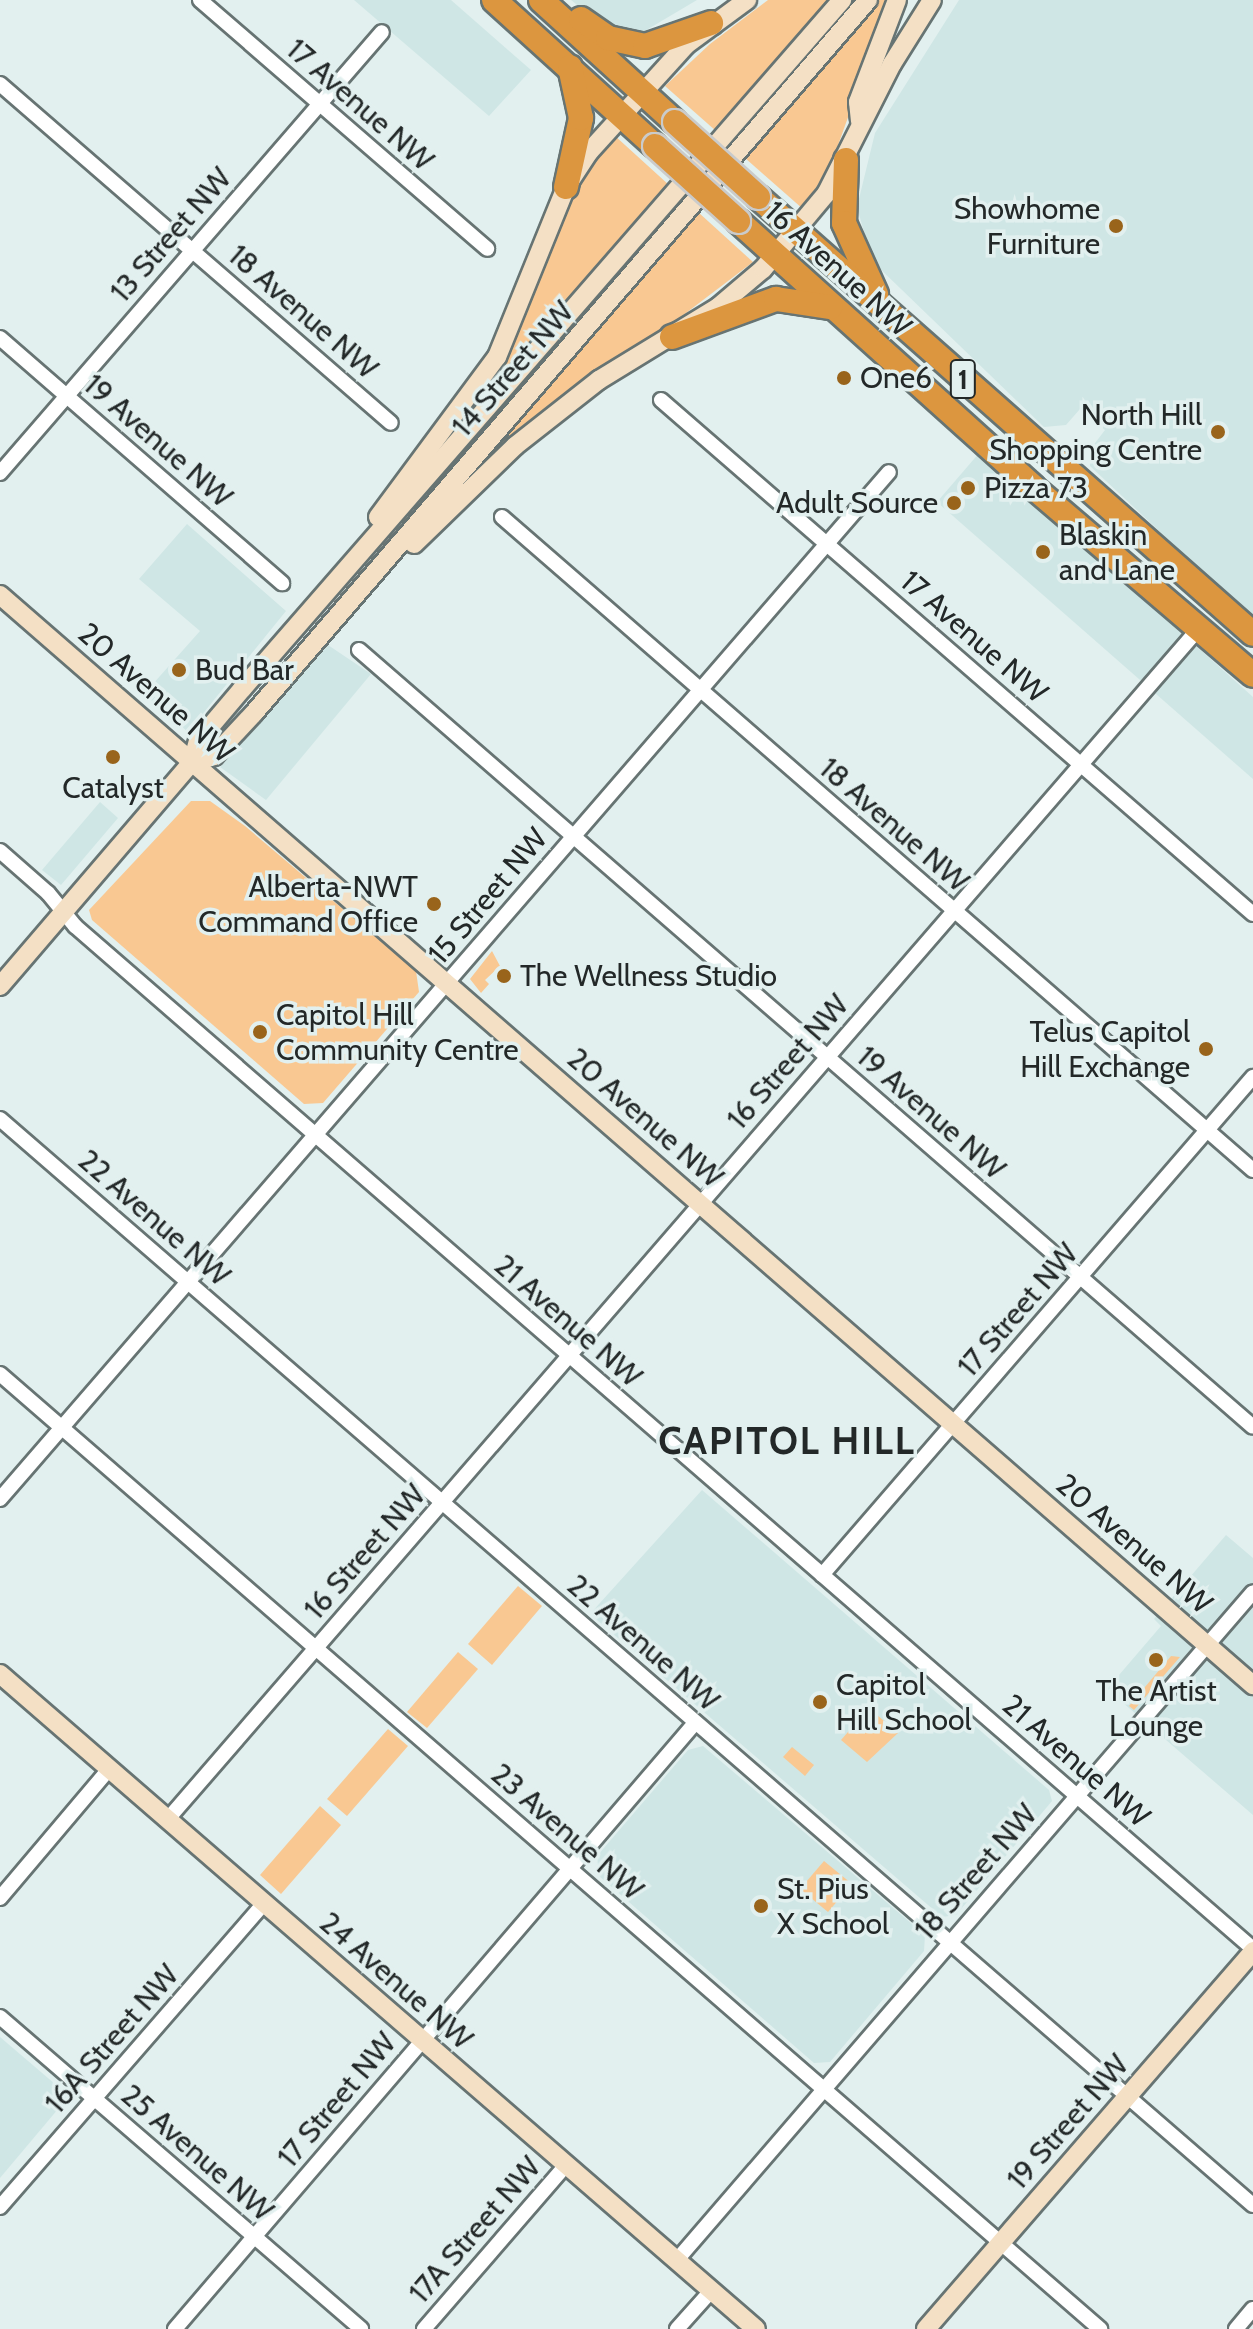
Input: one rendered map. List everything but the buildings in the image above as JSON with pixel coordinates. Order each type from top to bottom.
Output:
[{"type":"highway","name":"16 Avenue NW","points":[[494,0],[569,65],[830,307],[1253,675]]},
{"type":"highway","name":"16 Avenue NW","points":[[546,5],[758,197],[1253,634]]},
{"type":"highway","points":[[546,5],[582,19],[608,38],[645,46],[711,23]]},
{"type":"highway","points":[[566,187],[581,118],[569,65]]},
{"type":"highway","points":[[846,160],[844,223],[870,273],[877,300]]},
{"type":"highway","points":[[672,337],[776,299],[830,307]]},
{"type":"main road","points":[[335,583],[497,357],[566,187],[641,91],[711,23],[747,0]]},
{"type":"main road","name":"14 Street NW","points":[[0,986],[192,762],[198,741],[842,0]]},
{"type":"main road","name":"14 Street NW","points":[[192,762],[214,756],[868,0]]},
{"type":"main road","points":[[860,124],[858,102],[897,0]]},
{"type":"main road","points":[[352,599],[515,446],[599,380],[672,337],[740,291],[775,256],[799,230],[846,160],[860,124],[932,0]]},
{"type":"main road","name":"20 Avenue NW","points":[[0,595],[1253,1685]]},
{"type":"main road","name":"24 Avenue NW","points":[[0,1674],[756,2329]]},
{"type":"main road","name":"19 Street NW","points":[[926,2329],[1253,1950]]},
{"type":"street","name":"17 Avenue NW","points":[[200,0],[487,249]]},
{"type":"street","name":"13 Street NW","points":[[0,473],[382,32]]},
{"type":"street","name":"18 Avenue NW","points":[[0,84],[391,423]]},
{"type":"street","name":"19 Avenue NW","points":[[0,338],[282,583]]},
{"type":"street","name":"17 Avenue NW","points":[[661,400],[1253,914]]},
{"type":"street","name":"15 Street NW","points":[[0,1499],[889,472]]},
{"type":"street","name":"18 Avenue NW","points":[[502,517],[1253,1170]]},
{"type":"street","name":"16 Street NW","points":[[167,1820],[1199,628]]},
{"type":"street","name":"19 Avenue NW","points":[[359,650],[1253,1427]]},
{"type":"street","name":"21 Avenue NW","points":[[0,851],[48,893],[63,914],[1253,1950]]},
{"type":"street","name":"17 Street NW","points":[[822,1575],[1253,1077]]},
{"type":"street","name":"22 Avenue NW","points":[[0,1119],[1253,2205]]},
{"type":"street","name":"23 Avenue NW","points":[[0,1374],[1100,2329]]},
{"type":"street","name":"18 Street NW","points":[[676,2261],[1253,1592]]},
{"type":"street","name":"17 Street NW","points":[[175,2329],[695,1723]]},
{"type":"street","points":[[0,1898],[109,1769]]},
{"type":"street","name":"16A Street NW","points":[[0,2207],[263,1904]]},
{"type":"street","name":"25 Avenue NW","points":[[0,2017],[361,2329]]},
{"type":"street","name":"17A Street NW","points":[[424,2329],[566,2165]]},
{"type":"street","points":[[677,2329],[711,2291]]},
{"type":"street","points":[[1236,2329],[1253,2309]]},
{"type":"shaded area","points":[[354,0],[451,0],[531,70],[489,116]]},
{"type":"shaded area","points":[[571,0],[697,0],[643,32],[607,29]]},
{"type":"shaded area","points":[[768,0],[833,0],[716,131],[665,86],[710,44]]},
{"type":"shaded area","points":[[878,0],[890,0],[832,162],[803,209],[745,158]]},
{"type":"shaded area","points":[[959,0],[1253,0],[1253,619],[1090,466],[1089,451],[1105,430],[1080,409],[1066,425],[1044,427],[872,261],[857,207],[875,133]]},
{"type":"shaded area","points":[[614,135],[669,185],[493,387],[489,383],[523,319],[571,199]]},
{"type":"shaded area","points":[[698,212],[753,262],[497,457],[493,452],[524,413]]},
{"type":"shaded area","points":[[980,452],[1253,697],[1253,779],[937,502]]},
{"type":"shaded area","points":[[187,524],[286,611],[188,732],[144,694],[200,631],[139,579]]},
{"type":"shaded area","points":[[328,645],[371,674],[266,800],[220,767]]},
{"type":"shaded area","points":[[191,801],[210,801],[245,826],[416,971],[419,992],[323,1103],[304,1104],[92,920],[89,910]]},
{"type":"shaded area","points":[[100,802],[118,818],[61,885],[42,870]]},
{"type":"shaded area","points":[[492,951],[500,966],[485,980],[489,984],[481,993],[470,979]]},
{"type":"shaded area","name":"Capitol Hill School","points":[[702,1490],[1049,1790],[1052,1801],[956,1915],[942,1917],[590,1614]]},
{"type":"shaded area","points":[[1226,1535],[1253,1558],[1253,1815],[1107,1689],[1161,1626],[1154,1619]]},
{"type":"shaded area","points":[[518,1586],[542,1606],[492,1665],[468,1644]]},
{"type":"shaded area","points":[[458,1652],[478,1669],[427,1728],[407,1712]]},
{"type":"shaded area","points":[[1171,1656],[1180,1657],[1134,1710],[1129,1706]]},
{"type":"shaded area","points":[[869,1708],[898,1733],[867,1762],[841,1740]]},
{"type":"shaded area","points":[[388,1729],[408,1746],[347,1816],[327,1799]]},
{"type":"shaded area","name":"St. Pius X School","points":[[703,1746],[925,1935],[924,1951],[830,2062],[814,2063],[599,1876],[597,1856],[688,1750]]},
{"type":"shaded area","points":[[792,1747],[814,1765],[805,1776],[783,1757]]},
{"type":"shaded area","points":[[320,1806],[341,1825],[281,1894],[260,1875]]},
{"type":"shaded area","points":[[824,1861],[852,1884],[828,1912],[800,1889]]},
{"type":"shaded area","points":[[0,2037],[69,2096],[0,2178]]},
{"type":"place","name":"Showhome Furniture","points":[[1116,226]]},
{"type":"place","name":"One6","points":[[844,378]]},
{"type":"place","name":"North Hill Shopping Centre","points":[[1218,432]]},
{"type":"place","name":"Pizza 73","points":[[968,488]]},
{"type":"place","name":"Adult Source","points":[[954,503]]},
{"type":"place","name":"Blaskin and Lane","points":[[1043,552]]},
{"type":"place","name":"Bud Bar","points":[[179,670]]},
{"type":"place","name":"Catalyst","points":[[113,757]]},
{"type":"place","name":"Alberta-NWT Command Office","points":[[434,904]]},
{"type":"place","name":"The Wellness Studio","points":[[504,976]]},
{"type":"place","name":"Capitol Hill Community Centre","points":[[260,1032]]},
{"type":"place","name":"Telus Capitol Hill Exchange","points":[[1206,1049]]},
{"type":"place","name":"The Artist Lounge","points":[[1156,1660]]},
{"type":"place","name":"Capitol Hill School","points":[[820,1702]]},
{"type":"place","name":"St. Pius X School","points":[[761,1906]]},
{"type":"district","name":"CAPITOL HILL","points":[[787,1441]]}]
